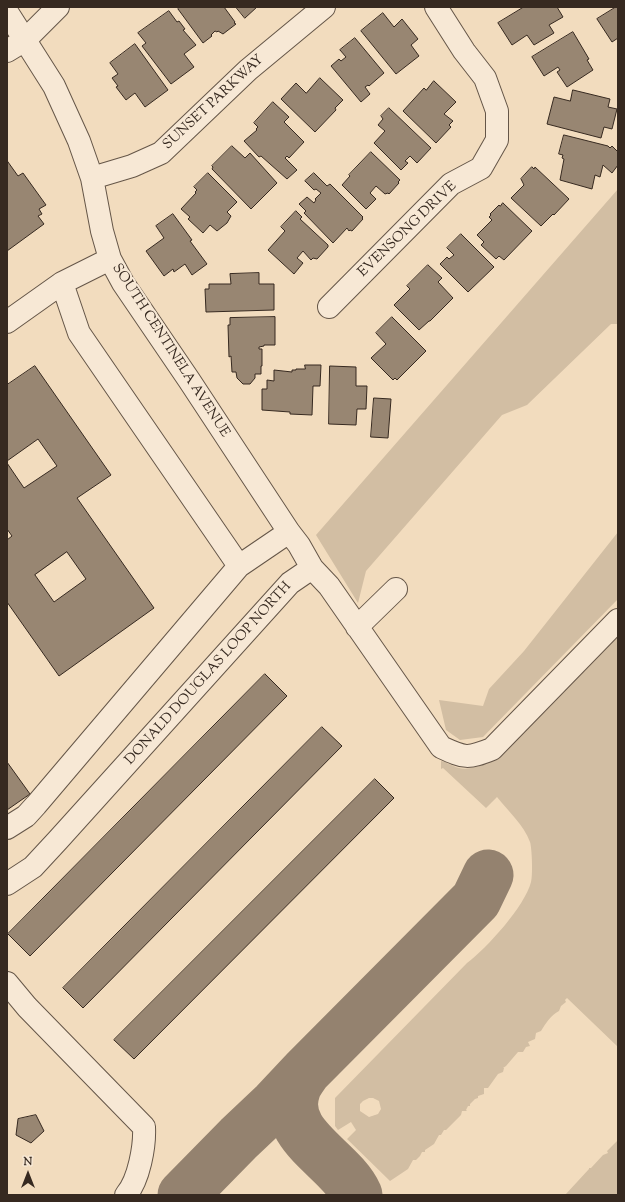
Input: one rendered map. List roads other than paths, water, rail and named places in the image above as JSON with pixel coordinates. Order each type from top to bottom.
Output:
[{"type":"street","points":[[7,68],[16,46],[58,7]]},
{"type":"street","name":"SUNSET PARKWAY","points":[[92,178],[132,166],[160,153],[248,70],[324,7]]},
{"type":"street","name":"EVENSONG DRIVE","points":[[329,307],[451,184],[481,168],[498,140],[498,111],[485,78],[464,51],[436,7]]},
{"type":"street","name":"SOUTH CENTINELA AVENUE","points":[[7,12],[16,46],[54,86],[79,141],[92,178],[102,231],[110,259],[123,283],[299,545],[312,568]]},
{"type":"street","points":[[7,322],[62,283],[110,259]]},
{"type":"street","points":[[62,283],[79,333],[239,566]]},
{"type":"street","points":[[7,828],[26,816],[36,805],[239,566],[289,532]]},
{"type":"street","points":[[312,568],[329,586],[441,747],[461,756],[476,755],[492,749],[618,620]]},
{"type":"street","name":"DONALD DOUGLAS LOOP NORTH","points":[[7,884],[33,866],[290,583],[312,568]]},
{"type":"street","points":[[357,627],[396,588]]},
{"type":"street","points":[[7,983],[27,1007],[144,1127],[145,1139],[140,1161],[133,1187],[126,1195]]}]
